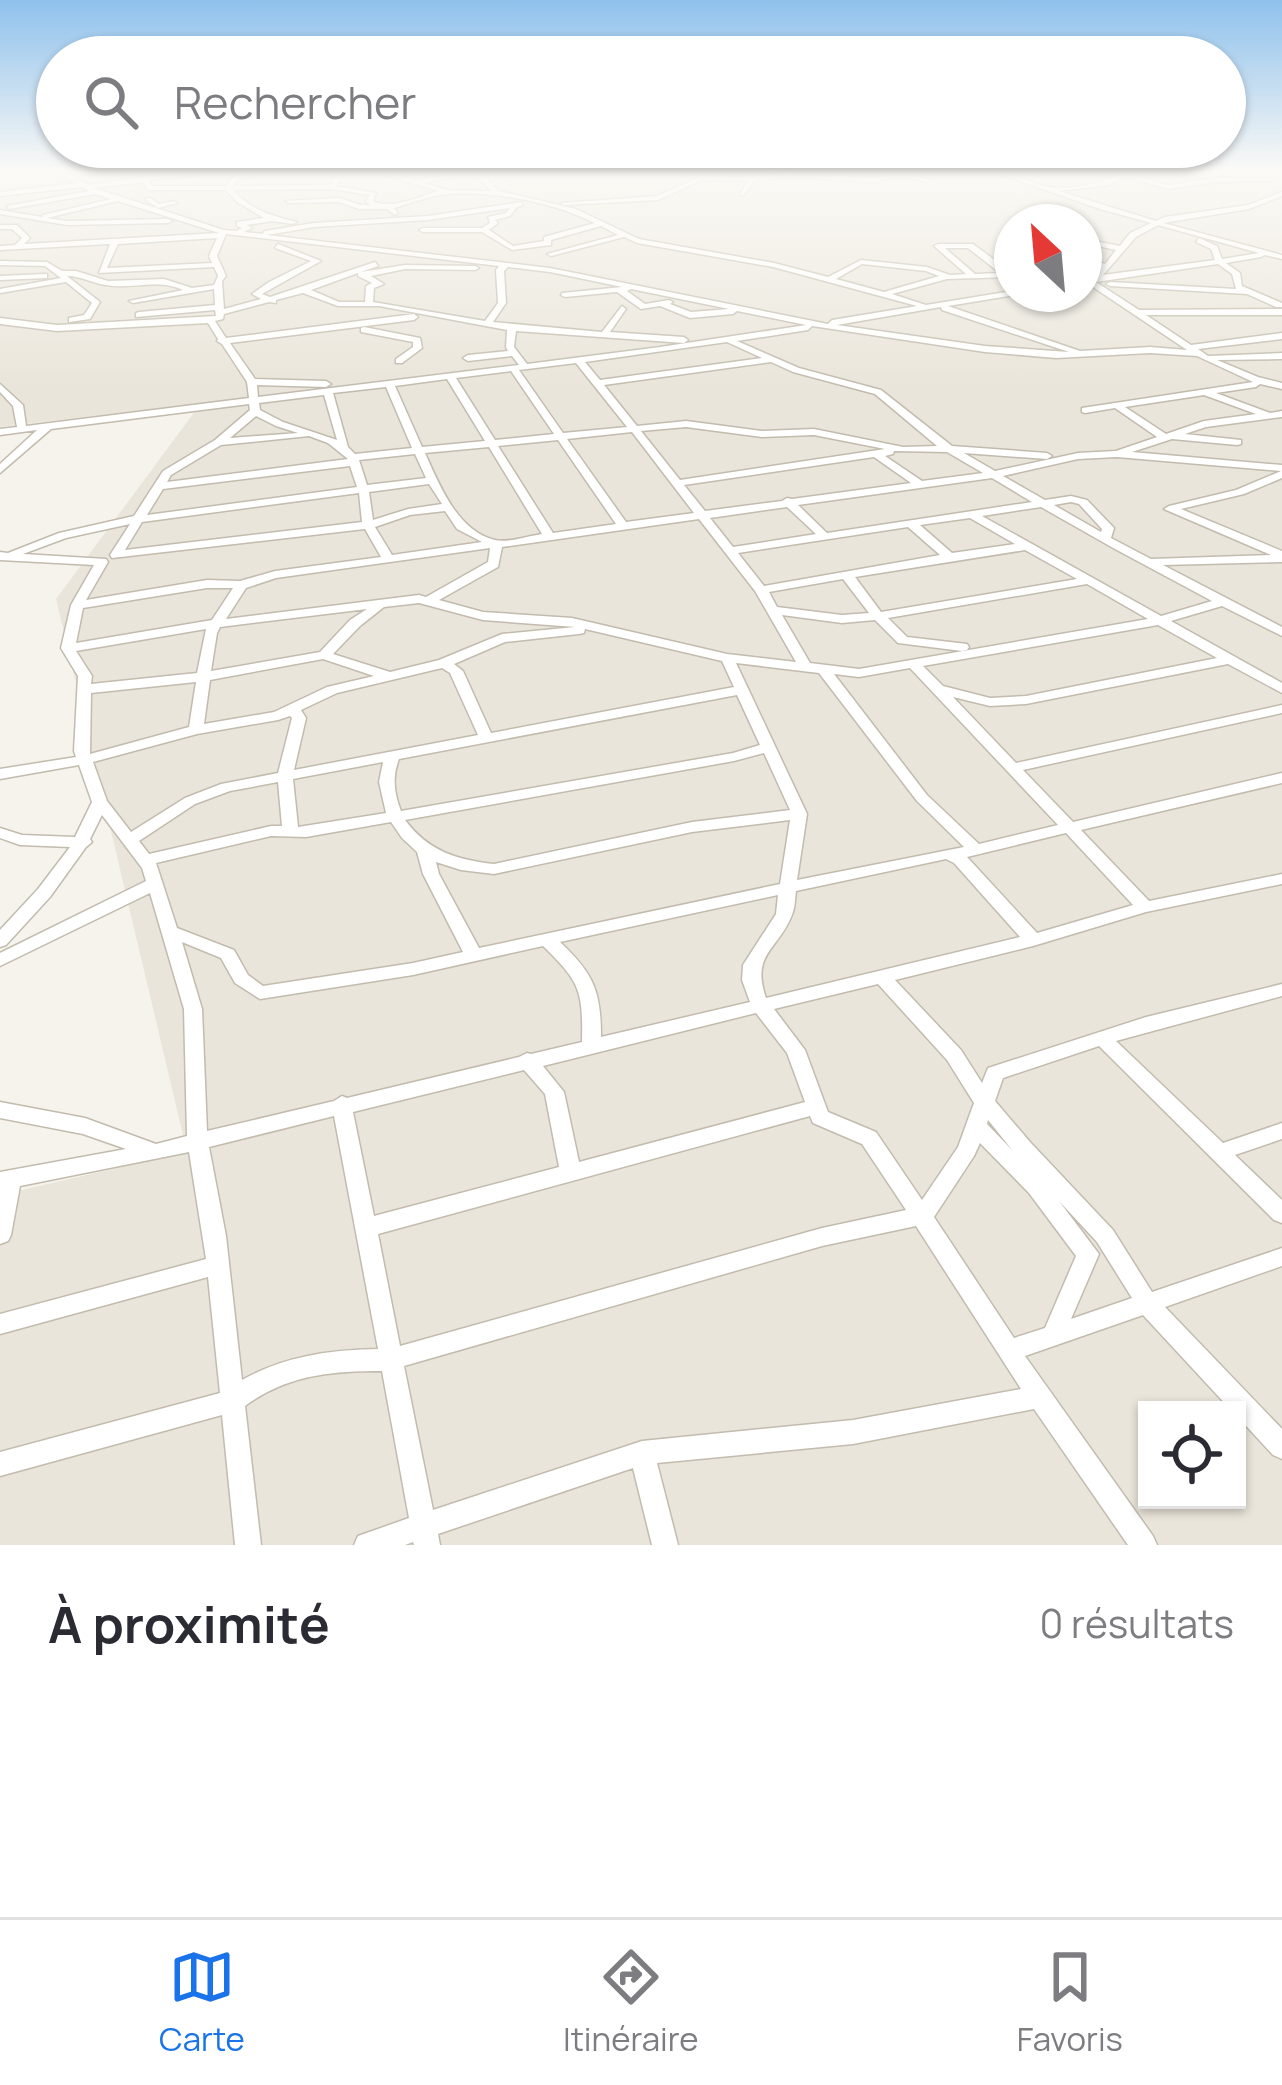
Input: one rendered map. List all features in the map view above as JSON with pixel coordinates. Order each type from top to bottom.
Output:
[{"type":"street","points":[[16,248],[19,245]]},
{"type":"street","points":[[0,256],[23,245]]},
{"type":"street","points":[[0,256],[104,245]]},
{"type":"street","points":[[114,245],[103,271],[215,266]]},
{"type":"street","points":[[215,266],[222,245]]},
{"type":"street","points":[[279,245],[275,247],[358,272],[380,284],[370,286],[374,304]]},
{"type":"street","points":[[297,253],[325,245]]},
{"type":"street","points":[[340,245],[522,266],[643,286],[820,326],[985,349],[1084,355],[1150,350],[1206,356],[1282,353]]},
{"type":"street","points":[[380,249],[398,245]]},
{"type":"street","points":[[434,245],[438,256]]},
{"type":"street","points":[[551,254],[586,245]]},
{"type":"street","points":[[671,245],[965,312],[1084,355]]},
{"type":"street","points":[[1102,245],[1123,249]]},
{"type":"street","points":[[1102,272],[1126,245]]},
{"type":"street","points":[[1209,245],[1216,249],[1219,261],[1236,273],[1237,285],[1245,292],[1282,309]]},
{"type":"street","points":[[1236,245],[1282,255]]},
{"type":"street","points":[[972,275],[938,246],[970,246],[994,263]]},
{"type":"street","points":[[0,321],[68,328],[217,314],[272,301],[406,252]]},
{"type":"street","points":[[1102,279],[1268,254]]},
{"type":"street","points":[[0,256],[45,263],[96,303],[87,317],[71,321],[68,328]]},
{"type":"street","points":[[272,301],[256,295],[271,283],[309,271],[317,260]]},
{"type":"street","points":[[358,272],[404,267],[469,269],[485,262]]},
{"type":"street","points":[[829,280],[861,262],[927,269],[947,277]]},
{"type":"street","points":[[488,324],[500,308],[500,270],[507,264]]},
{"type":"street","points":[[1102,265],[1106,267]]},
{"type":"street","points":[[118,554],[169,471],[219,442],[253,406],[252,382],[221,341],[217,314],[222,276],[215,266]]},
{"type":"street","points":[[521,281],[517,272],[522,266]]},
{"type":"street","points":[[1157,270],[1205,288]]},
{"type":"street","points":[[0,295],[40,292],[62,276],[80,271],[110,285],[168,281],[191,291]]},
{"type":"street","points":[[883,295],[947,277],[994,275]]},
{"type":"street","points":[[0,278],[62,276]]},
{"type":"street","points":[[1102,282],[1245,292]]},
{"type":"street","points":[[134,301],[220,286]]},
{"type":"street","points":[[565,295],[643,286]]},
{"type":"street","points":[[1102,288],[1190,347],[1256,384],[1282,390]]},
{"type":"street","points":[[304,290],[338,304],[374,304],[512,328],[548,327],[710,343]]},
{"type":"street","points":[[619,290],[642,306],[690,297]]},
{"type":"street","points":[[88,296],[122,291],[134,301],[137,320]]},
{"type":"street","points":[[0,432],[253,406],[328,392],[710,343],[994,296]]},
{"type":"street","points":[[374,304],[368,311],[380,322]]},
{"type":"street","points":[[661,304],[690,315],[740,309]]},
{"type":"street","points":[[606,332],[622,309]]},
{"type":"street","points":[[1236,309],[1262,320],[1282,321]]},
{"type":"street","points":[[1137,313],[1282,309]]},
{"type":"street","points":[[221,341],[425,315]]},
{"type":"street","points":[[0,332],[18,324]]},
{"type":"street","points":[[361,325],[366,331],[417,340],[418,348],[399,361]]},
{"type":"street","points":[[548,327],[543,338],[560,363]]},
{"type":"street","points":[[512,328],[508,339],[520,368],[622,524]]},
{"type":"street","points":[[606,332],[656,330]]},
{"type":"street","points":[[1190,347],[1282,336]]},
{"type":"street","points":[[1263,338],[1282,353]]},
{"type":"street","points":[[728,340],[772,360],[878,392],[922,432],[1105,539],[1282,632]]},
{"type":"street","points":[[467,358],[513,352]]},
{"type":"street","points":[[598,383],[772,360]]},
{"type":"street","points":[[579,361],[761,590],[806,668]]},
{"type":"street","points":[[450,376],[549,536]]},
{"type":"street","points":[[252,382],[365,387]]},
{"type":"street","points":[[389,384],[432,480],[460,527],[496,545]]},
{"type":"street","points":[[1085,410],[1256,384]]},
{"type":"street","points":[[0,388],[18,405],[22,429]]},
{"type":"street","points":[[1202,391],[1282,418]]},
{"type":"street","points":[[328,392],[344,446],[353,459],[368,525],[389,560]]},
{"type":"street","points":[[1116,405],[1166,435],[1237,442]]},
{"type":"street","points":[[253,406],[275,423],[344,446]]},
{"type":"street","points":[[1117,454],[1166,435],[1267,415]]},
{"type":"street","points":[[160,486],[494,442],[686,424],[762,434],[814,433],[903,450]]},
{"type":"street","points":[[0,470],[48,426]]},
{"type":"street","points":[[219,442],[312,434]]},
{"type":"street","points":[[679,483],[903,450],[951,448],[1117,454],[1282,471]]},
{"type":"street","points":[[876,454],[918,483]]},
{"type":"street","points":[[77,605],[997,474],[1078,456]]},
{"type":"street","points":[[1282,471],[1264,484],[1170,509],[1282,557]]},
{"type":"street","points":[[4,555],[63,535],[140,519],[432,480]]},
{"type":"street","points":[[1264,484],[1282,490]]},
{"type":"street","points":[[787,501],[825,537]]},
{"type":"street","points":[[729,551],[1042,502],[1083,502],[1108,528],[1105,539]]},
{"type":"street","points":[[4,555],[102,562],[118,554],[368,525],[408,512],[448,507]]},
{"type":"street","points":[[974,516],[1282,689]]},
{"type":"street","points":[[911,524],[949,557]]},
{"type":"street","points":[[430,600],[494,564],[496,545]]},
{"type":"street","points":[[761,590],[1027,546]]},
{"type":"street","points":[[1152,562],[1282,557]]},
{"type":"street","points":[[102,562],[77,605],[68,648],[85,676],[79,734],[100,802],[147,860],[193,1009],[196,1138],[218,1265],[248,1545]]},
{"type":"street","points":[[848,577],[903,640],[982,649]]},
{"type":"street","points":[[772,610],[842,619],[878,616],[1086,581]]},
{"type":"street","points":[[196,730],[214,626],[228,613],[241,585]]},
{"type":"street","points":[[68,648],[430,600],[483,616],[552,619],[727,658],[859,673],[1158,621],[1221,602]]},
{"type":"street","points":[[324,655],[382,604]]},
{"type":"street","points":[[1263,623],[1282,614]]},
{"type":"street","points":[[0,774],[85,760],[293,709],[332,690],[444,663],[502,638],[595,628]]},
{"type":"street","points":[[86,689],[202,677],[324,655],[388,676]]},
{"type":"street","points":[[727,658],[799,814],[784,914],[752,965],[760,1005],[796,1050],[814,1107],[833,1126],[869,1138],[924,1215],[1039,1397],[1144,1545]]},
{"type":"street","points":[[937,689],[990,702],[1026,700],[1229,660]]},
{"type":"street","points":[[912,662],[1145,907]]},
{"type":"street","points":[[444,663],[456,671],[487,739]]},
{"type":"street","points":[[824,670],[922,798],[975,849]]},
{"type":"street","points":[[128,841],[190,801],[226,787],[742,690]]},
{"type":"street","points":[[291,833],[285,775],[298,718],[293,709]]},
{"type":"street","points":[[1012,768],[1282,709]]},
{"type":"street","points":[[147,860],[271,831],[291,833],[395,817],[734,757],[770,746]]},
{"type":"street","points":[[393,756],[384,785],[395,817],[425,851],[431,874],[474,955]]},
{"type":"street","points":[[172,932],[228,954],[241,980],[260,993],[311,988],[953,855],[1282,778]]},
{"type":"street","points":[[0,941],[63,874],[84,842],[100,802]]},
{"type":"street","points":[[425,851],[464,866],[494,869],[692,827],[799,814]]},
{"type":"street","points":[[0,832],[20,840],[84,842]]},
{"type":"street","points":[[953,855],[1033,940]]},
{"type":"street","points":[[0,1235],[5,1181],[155,1152],[196,1138],[1033,940],[1145,907],[1282,879]]},
{"type":"street","points":[[0,960],[154,884]]},
{"type":"street","points":[[546,939],[579,969],[593,993],[591,1045]]},
{"type":"street","points":[[881,976],[955,1054],[982,1100],[1105,1236],[1147,1303],[1282,1447]]},
{"type":"street","points":[[0,1464],[232,1401],[258,1379],[286,1366],[388,1360],[822,1237],[924,1215],[977,1127],[982,1100],[995,1072],[1282,990]]},
{"type":"street","points":[[1102,1038],[1282,1214]]},
{"type":"street","points":[[527,1060],[554,1092],[572,1172]]},
{"type":"street","points":[[342,1104],[426,1537]]},
{"type":"street","points":[[364,1228],[814,1107]]},
{"type":"street","points":[[0,1110],[86,1126],[155,1152]]},
{"type":"street","points":[[977,1127],[1036,1186],[1088,1254],[1053,1335]]},
{"type":"street","points":[[1221,1152],[1282,1131]]},
{"type":"street","points":[[1011,1350],[1282,1257]]},
{"type":"street","points":[[0,1324],[218,1265]]},
{"type":"street","points":[[367,1545],[426,1537],[642,1454],[853,1432],[1039,1397]]},
{"type":"street","points":[[642,1454],[665,1545]]},
{"type":"shaded area","points":[[0,245],[994,245],[994,295],[692,345],[0,427]]},
{"type":"shaded area","points":[[1102,245],[1282,245],[1282,251],[1102,278]]},
{"type":"shaded area","points":[[1282,254],[1282,1545],[0,1545],[0,1195],[187,1152],[56,599],[196,410],[645,355],[994,299],[994,312],[1102,312],[1102,282]]}]
